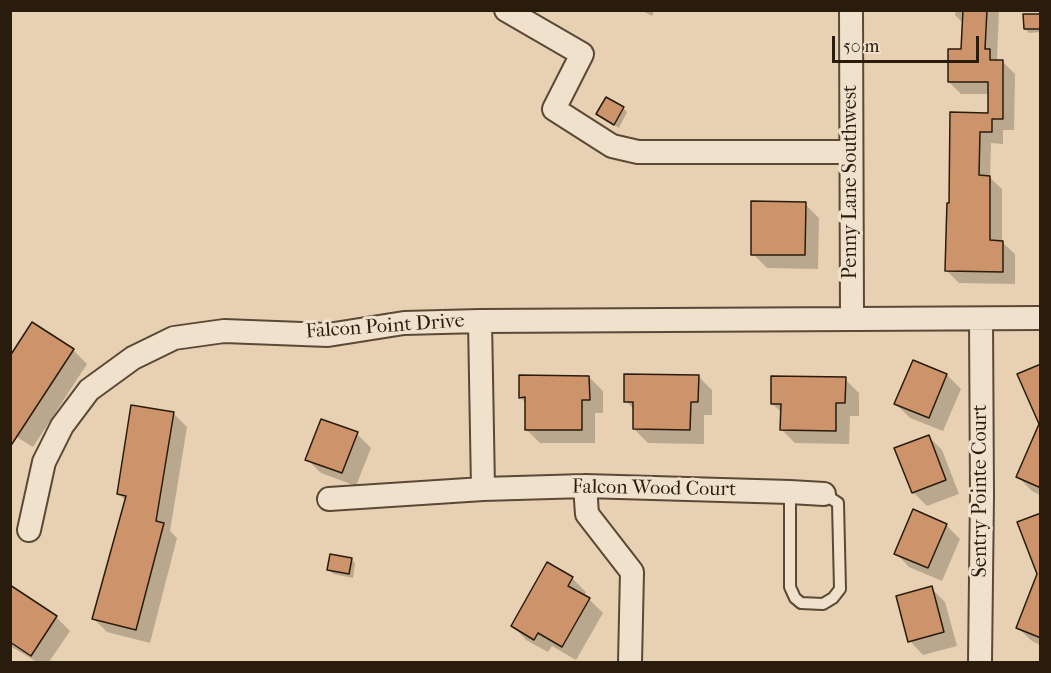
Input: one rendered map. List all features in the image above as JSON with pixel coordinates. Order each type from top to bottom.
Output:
[{"type":"street","points":[[506,10],[582,54],[554,109],[612,146],[638,152],[851,152]]},
{"type":"street","name":"Penny Lane Southwest","points":[[851,10],[852,318]]},
{"type":"street","name":"Falcon Point Drive","points":[[29,530],[44,462],[62,426],[89,390],[133,358],[174,338],[224,331],[327,334],[404,323],[480,321],[1041,318]]},
{"type":"street","name":"Sentry Pointe Court","points":[[980,663],[981,319]]},
{"type":"street","points":[[480,321],[483,489]]},
{"type":"street","points":[[585,486],[587,514],[632,572],[630,663]]},
{"type":"street","name":"Falcon Wood Court","points":[[329,499],[483,489],[585,486],[824,494]]},
{"type":"lane","points":[[790,492],[790,587],[795,598],[801,603],[823,604],[833,598],[840,589],[838,503],[824,494]]},
{"type":"building","points":[[963,10],[987,10],[985,49],[990,49],[990,60],[1003,60],[1003,119],[992,119],[992,132],[980,132],[979,175],[990,176],[990,240],[1003,241],[1003,272],[945,271],[947,203],[949,203],[950,112],[988,113],[988,82],[948,82],[948,49],[961,49]]},
{"type":"building","points":[[1023,14],[1041,14],[1041,29],[1024,29]]},
{"type":"building","points":[[606,97],[624,107],[614,125],[596,114]]},
{"type":"building","points":[[751,201],[806,202],[805,255],[751,255]]},
{"type":"building","points":[[32,322],[74,349],[10,447],[10,356]]},
{"type":"building","points":[[913,360],[947,374],[929,418],[894,404]]},
{"type":"building","points":[[1041,364],[1041,488],[1016,477],[1039,424],[1017,374]]},
{"type":"building","points":[[624,374],[699,375],[698,402],[691,402],[690,430],[633,429],[633,402],[624,402]]},
{"type":"building","points":[[519,375],[589,376],[590,400],[582,400],[582,430],[525,430],[525,397],[519,398]]},
{"type":"building","points":[[771,376],[846,377],[845,403],[836,403],[836,431],[780,430],[781,404],[771,404]]},
{"type":"building","points":[[131,405],[174,412],[156,521],[164,523],[136,630],[92,619],[126,496],[117,494]]},
{"type":"building","points":[[321,419],[358,432],[342,473],[305,460]]},
{"type":"building","points":[[929,435],[946,480],[912,493],[894,448]]},
{"type":"building","points":[[913,509],[947,524],[928,568],[894,554]]},
{"type":"building","points":[[1041,513],[1041,638],[1016,628],[1037,574],[1017,522]]},
{"type":"building","points":[[330,554],[352,558],[349,574],[327,570]]},
{"type":"building","points":[[547,562],[573,577],[568,586],[590,598],[562,647],[538,633],[534,640],[511,626]]},
{"type":"building","points":[[10,585],[57,616],[31,656],[10,642]]},
{"type":"building","points":[[932,586],[944,632],[908,642],[896,596]]}]
